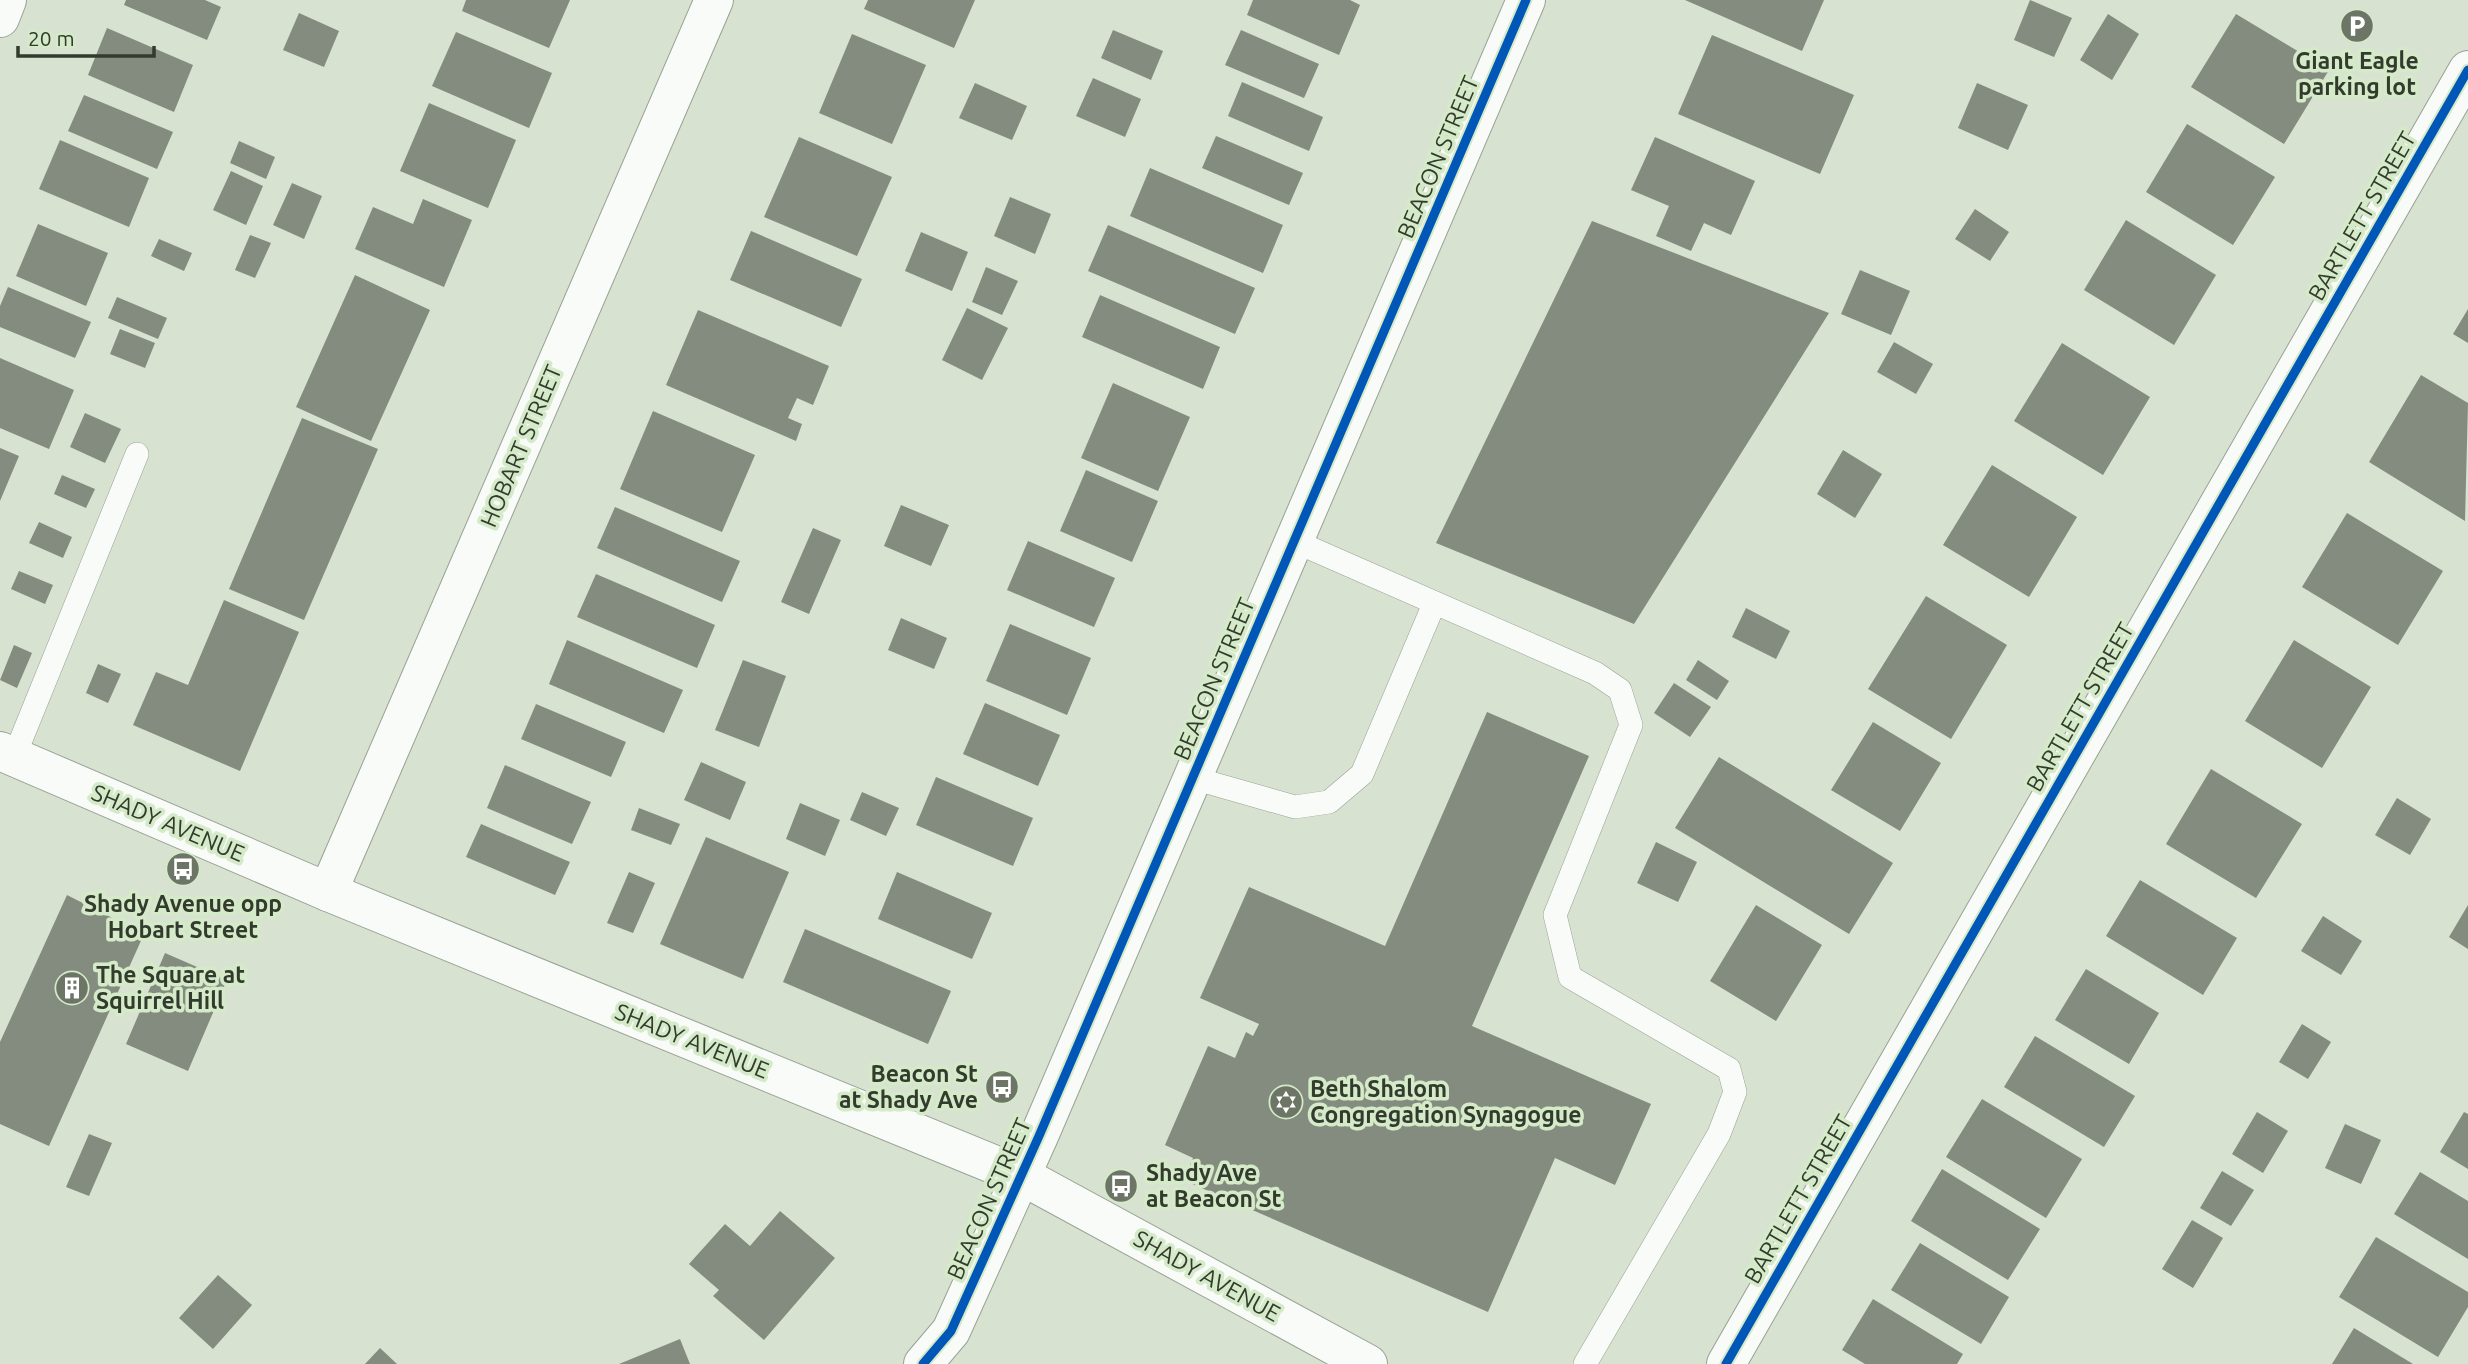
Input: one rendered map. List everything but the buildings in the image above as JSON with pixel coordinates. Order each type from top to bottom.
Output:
[{"type":"main road","points":[[0,18],[7,0]]},
{"type":"main road","name":"HOBART STREET","points":[[328,892],[714,0]]},
{"type":"main road","name":"BEACON STREET","points":[[923,1364],[951,1331],[1021,1176],[1526,0]]},
{"type":"main road","name":"BARTLETT STREET","points":[[1726,1364],[2468,70]]},
{"type":"main road","name":"SHADY AVENUE","points":[[7,754],[328,892],[1021,1176],[1368,1364]]},
{"type":"lane","points":[[7,754],[137,454]]},
{"type":"lane","points":[[1294,541],[1595,673],[1620,690],[1631,725],[1555,915],[1570,977],[1729,1069],[1735,1092],[1719,1134],[1585,1364]]},
{"type":"lane","points":[[1193,778],[1295,807],[1329,802],[1362,774],[1434,604]]},
{"type":"cycle path","points":[[923,1364],[951,1331],[1039,1136],[1526,0]]},
{"type":"cycle path","points":[[1726,1364],[2468,70]]},
{"type":"place","name":"Giant Eagle parking lot","points":[[2357,26]]},
{"type":"place","name":"Shady Avenue opp Hobart Street","points":[[183,869]]},
{"type":"place","name":"The Square at Squirrel Hill","points":[[72,988]]},
{"type":"place","name":"Beacon St at Shady Ave","points":[[1002,1087]]},
{"type":"place","name":"Beth Shalom Congregation Synagogue","points":[[1286,1102]]},
{"type":"place","name":"Shady Ave at Beacon St","points":[[1121,1186]]}]
